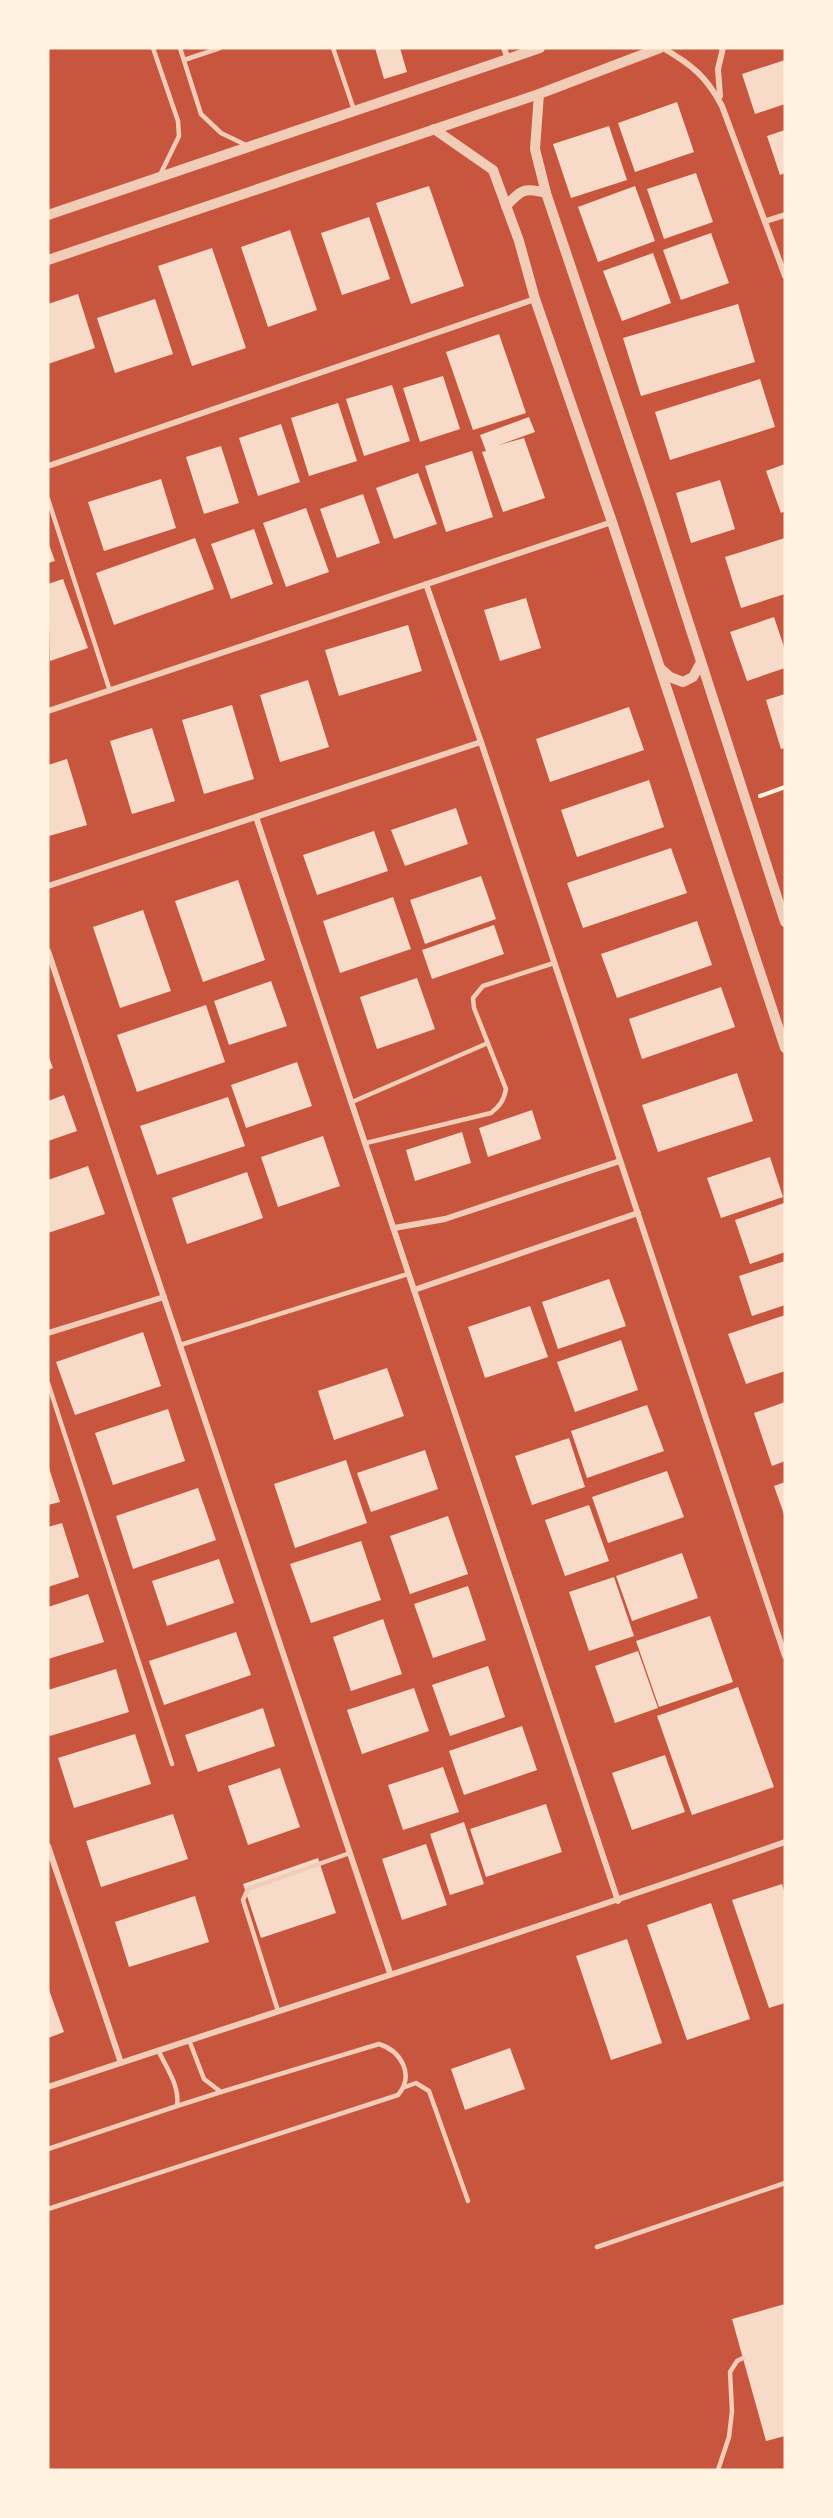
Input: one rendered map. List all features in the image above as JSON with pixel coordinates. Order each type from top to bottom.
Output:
[{"type":"street","points":[[504,48],[508,59]]},
{"type":"street","points":[[48,215],[540,48]]},
{"type":"street","points":[[48,260],[539,93],[661,48],[689,63],[712,86],[722,106],[785,276]]},
{"type":"street","points":[[722,106],[718,84],[723,48]]},
{"type":"street","points":[[539,93],[535,149],[546,193],[785,922]]},
{"type":"street","points":[[434,129],[493,170],[519,241],[535,299],[612,522],[785,1048]]},
{"type":"street","points":[[506,206],[519,192],[531,189],[546,193]]},
{"type":"street","points":[[766,222],[785,215]]},
{"type":"street","points":[[48,466],[535,299]]},
{"type":"street","points":[[48,711],[612,522]]},
{"type":"street","points":[[426,584],[481,742],[785,1656]]},
{"type":"street","points":[[660,667],[670,677],[683,682],[693,677],[701,662]]},
{"type":"street","points":[[48,886],[481,742]]},
{"type":"street","points":[[256,817],[618,1901]]},
{"type":"street","points":[[48,951],[390,1973]]},
{"type":"street","points":[[394,1228],[445,1219],[620,1161]]},
{"type":"street","points":[[414,1290],[638,1213]]},
{"type":"street","points":[[48,1333],[164,1297]]},
{"type":"street","points":[[48,2087],[390,1973],[618,1901],[785,1842]]},
{"type":"street","points":[[48,1846],[121,2063]]},
{"type":"lane","points":[[153,48],[178,121],[179,136],[160,176]]},
{"type":"lane","points":[[180,48],[201,114],[220,133],[248,146]]},
{"type":"lane","points":[[184,60],[220,48]]},
{"type":"lane","points":[[333,48],[354,110]]},
{"type":"lane","points":[[48,499],[110,691]]},
{"type":"lane","points":[[366,1143],[490,1113],[499,1107],[506,1089],[473,1003],[478,989],[554,963]]},
{"type":"lane","points":[[352,1102],[488,1043]]},
{"type":"lane","points":[[180,1345],[408,1274]]},
{"type":"lane","points":[[48,1383],[172,1764]]},
{"type":"lane","points":[[278,2011],[243,1900],[248,1889],[350,1853]]},
{"type":"lane","points":[[189,2040],[204,2079],[220,2092]]},
{"type":"lane","points":[[48,2149],[220,2092],[379,2044],[391,2048],[399,2055],[406,2078],[405,2086],[398,2095],[48,2209]]},
{"type":"lane","points":[[158,2050],[176,2086],[177,2106]]},
{"type":"lane","points":[[405,2086],[416,2083],[429,2091],[468,2201]]},
{"type":"lane","points":[[597,2247],[785,2183]]},
{"type":"lane","points":[[718,2470],[729,2437],[732,2411],[730,2372],[737,2361],[743,2358]]},
{"type":"path","points":[[746,801],[785,787]]},
{"type":"building","points":[[375,48],[400,48],[407,72],[384,79]]},
{"type":"building","points":[[785,60],[785,104],[755,114],[742,74]]},
{"type":"building","points":[[677,102],[694,152],[635,172],[618,123]]},
{"type":"building","points":[[609,126],[627,180],[571,198],[553,144]]},
{"type":"building","points":[[785,130],[785,173],[780,175],[767,136]]},
{"type":"building","points":[[696,173],[713,222],[664,239],[647,189]]},
{"type":"building","points":[[429,186],[464,286],[411,304],[376,203]]},
{"type":"building","points":[[635,186],[655,241],[598,262],[578,207]]},
{"type":"building","points":[[369,217],[390,279],[342,295],[321,233]]},
{"type":"building","points":[[290,230],[317,310],[268,327],[241,247]]},
{"type":"building","points":[[711,233],[729,283],[681,300],[663,250]]},
{"type":"building","points":[[212,248],[246,348],[192,366],[158,266]]},
{"type":"building","points":[[653,253],[671,303],[622,321],[603,271]]},
{"type":"building","points":[[78,294],[95,348],[48,364],[48,304]]},
{"type":"building","points":[[155,299],[173,354],[115,373],[97,318]]},
{"type":"building","points":[[738,304],[755,362],[641,396],[623,338]]},
{"type":"building","points":[[499,334],[526,413],[473,430],[446,352]]},
{"type":"building","points":[[443,376],[460,429],[420,442],[403,388]]},
{"type":"building","points":[[760,379],[775,427],[670,460],[655,412]]},
{"type":"building","points":[[392,385],[410,441],[364,456],[346,399]]},
{"type":"building","points":[[338,403],[357,461],[309,476],[291,418]]},
{"type":"building","points":[[529,417],[535,432],[499,445],[524,438],[545,498],[503,512],[482,452],[486,451],[480,435]]},
{"type":"building","points":[[281,424],[300,482],[258,496],[239,438]]},
{"type":"building","points":[[221,446],[239,503],[204,514],[186,457]]},
{"type":"building","points":[[472,451],[493,517],[446,532],[425,466]]},
{"type":"building","points":[[785,464],[785,511],[781,513],[766,471]]},
{"type":"building","points":[[418,473],[437,524],[394,539],[376,488]]},
{"type":"building","points":[[161,479],[176,528],[104,551],[88,502]]},
{"type":"building","points":[[720,480],[735,529],[691,543],[676,493]]},
{"type":"building","points":[[363,494],[380,543],[337,558],[320,509]]},
{"type":"building","points":[[306,508],[329,572],[286,587],[263,523]]},
{"type":"building","points":[[254,529],[273,584],[231,599],[211,544]]},
{"type":"building","points":[[195,538],[214,589],[114,625],[96,573]]},
{"type":"building","points":[[785,538],[785,594],[741,608],[725,557]]},
{"type":"building","points":[[48,542],[55,561],[48,563]]},
{"type":"building","points":[[63,579],[88,648],[50,661],[48,584]]},
{"type":"building","points":[[526,598],[541,648],[500,661],[484,610]]},
{"type":"building","points":[[774,617],[785,650],[785,668],[747,681],[730,632]]},
{"type":"building","points":[[408,625],[422,671],[339,696],[325,650]]},
{"type":"building","points":[[308,680],[329,747],[280,762],[260,695]]},
{"type":"building","points":[[785,694],[785,748],[781,749],[766,700]]},
{"type":"building","points":[[232,705],[254,779],[204,794],[182,720]]},
{"type":"building","points":[[629,707],[644,750],[550,782],[536,739]]},
{"type":"building","points":[[152,728],[175,801],[132,814],[110,741]]},
{"type":"building","points":[[67,759],[87,825],[49,836],[48,765]]},
{"type":"building","points":[[649,780],[664,827],[577,857],[561,810]]},
{"type":"building","points":[[456,808],[468,844],[405,866],[391,830]]},
{"type":"building","points":[[374,831],[388,871],[317,895],[303,855]]},
{"type":"building","points":[[671,848],[687,893],[583,928],[567,883]]},
{"type":"building","points":[[481,876],[496,919],[425,944],[410,900]]},
{"type":"building","points":[[238,880],[265,960],[203,982],[175,901]]},
{"type":"building","points":[[393,897],[411,949],[340,973],[323,921]]},
{"type":"building","points":[[143,910],[171,991],[120,1008],[93,927]]},
{"type":"building","points":[[697,921],[712,965],[617,998],[601,954]]},
{"type":"building","points":[[494,925],[504,954],[432,979],[422,950]]},
{"type":"building","points":[[417,978],[435,1029],[377,1049],[360,997]]},
{"type":"building","points":[[271,981],[287,1026],[229,1045],[214,1001]]},
{"type":"building","points":[[721,987],[735,1027],[642,1059],[629,1019]]},
{"type":"building","points":[[206,1005],[225,1062],[137,1092],[117,1035]]},
{"type":"building","points":[[48,1055],[53,1068],[48,1070]]},
{"type":"building","points":[[297,1062],[312,1106],[246,1128],[231,1085]]},
{"type":"building","points":[[737,1073],[753,1121],[658,1152],[642,1105]]},
{"type":"building","points":[[64,1095],[77,1131],[48,1141],[48,1101]]},
{"type":"building","points":[[228,1097],[245,1146],[157,1175],[140,1126]]},
{"type":"building","points":[[532,1110],[541,1139],[488,1157],[479,1128]]},
{"type":"building","points":[[462,1132],[471,1163],[415,1181],[406,1150]]},
{"type":"building","points":[[323,1136],[340,1186],[278,1207],[261,1157]]},
{"type":"building","points":[[770,1157],[783,1197],[721,1218],[707,1178]]},
{"type":"building","points":[[88,1166],[105,1214],[48,1233],[48,1180]]},
{"type":"building","points":[[247,1172],[263,1218],[187,1244],[172,1198]]},
{"type":"building","points":[[784,1203],[785,1252],[750,1264],[735,1220]]},
{"type":"building","points":[[785,1261],[785,1305],[752,1316],[739,1276]]},
{"type":"building","points":[[609,1279],[626,1326],[558,1349],[542,1302]]},
{"type":"building","points":[[530,1306],[548,1357],[485,1378],[468,1327]]},
{"type":"building","points":[[785,1315],[785,1371],[746,1384],[728,1334]]},
{"type":"building","points":[[143,1332],[161,1386],[75,1415],[56,1362]]},
{"type":"building","points":[[621,1340],[638,1390],[575,1412],[557,1362]]},
{"type":"building","points":[[387,1368],[404,1416],[334,1440],[318,1391]]},
{"type":"building","points":[[785,1402],[785,1461],[772,1466],[754,1413]]},
{"type":"building","points":[[647,1405],[664,1451],[587,1478],[571,1431]]},
{"type":"building","points":[[168,1409],[185,1461],[113,1485],[95,1433]]},
{"type":"building","points":[[569,1438],[585,1487],[532,1505],[515,1456]]},
{"type":"building","points":[[425,1450],[438,1489],[371,1512],[357,1473]]},
{"type":"building","points":[[346,1460],[367,1523],[295,1548],[274,1484]]},
{"type":"building","points":[[48,1465],[60,1502],[48,1505]]},
{"type":"building","points":[[667,1471],[684,1517],[608,1543],[592,1497]]},
{"type":"building","points":[[785,1482],[785,1517],[774,1486]]},
{"type":"building","points":[[198,1488],[216,1540],[133,1569],[116,1516]]},
{"type":"building","points":[[589,1505],[609,1561],[565,1576],[545,1520]]},
{"type":"building","points":[[448,1516],[468,1574],[410,1594],[390,1536]]},
{"type":"building","points":[[62,1523],[79,1577],[48,1587],[48,1527]]},
{"type":"building","points":[[361,1541],[381,1600],[311,1623],[290,1564]]},
{"type":"building","points":[[682,1553],[698,1598],[632,1621],[616,1576]]},
{"type":"building","points":[[219,1559],[234,1603],[167,1626],[152,1581]]},
{"type":"building","points":[[614,1577],[634,1636],[589,1651],[569,1592]]},
{"type":"building","points":[[468,1586],[486,1640],[433,1658],[414,1604]]},
{"type":"building","points":[[88,1594],[104,1642],[48,1659],[48,1607]]},
{"type":"building","points":[[710,1616],[733,1682],[659,1707],[636,1641]]},
{"type":"building","points":[[383,1619],[402,1674],[351,1691],[333,1637]]},
{"type":"building","points":[[236,1632],[251,1675],[164,1705],[149,1661]]},
{"type":"building","points":[[638,1651],[658,1708],[615,1723],[595,1666]]},
{"type":"building","points":[[488,1666],[505,1717],[450,1736],[432,1685]]},
{"type":"building","points":[[116,1669],[129,1712],[50,1736],[48,1690]]},
{"type":"building","points":[[738,1687],[774,1787],[692,1815],[657,1716]]},
{"type":"building","points":[[414,1688],[429,1731],[362,1754],[347,1710]]},
{"type":"building","points":[[263,1708],[275,1746],[198,1772],[185,1735]]},
{"type":"building","points":[[522,1726],[537,1770],[464,1795],[449,1751]]},
{"type":"building","points":[[135,1734],[151,1784],[74,1808],[58,1758]]},
{"type":"building","points":[[665,1755],[685,1812],[632,1830],[612,1773]]},
{"type":"building","points":[[443,1767],[459,1812],[403,1830],[388,1785]]},
{"type":"building","points":[[280,1768],[300,1827],[248,1845],[228,1786]]},
{"type":"building","points":[[546,1804],[562,1852],[486,1877],[470,1829]]},
{"type":"building","points":[[173,1814],[188,1859],[101,1887],[86,1841]]},
{"type":"building","points":[[464,1822],[484,1884],[450,1895],[430,1834]]},
{"type":"building","points":[[426,1844],[447,1905],[402,1920],[382,1859]]},
{"type":"building","points":[[318,1858],[336,1913],[261,1938],[243,1884]]},
{"type":"building","points":[[782,1884],[785,1894],[785,2003],[769,2008],[732,1900]]},
{"type":"building","points":[[195,1896],[209,1942],[129,1967],[115,1922]]},
{"type":"building","points":[[711,1903],[750,2019],[687,2040],[647,1925]]},
{"type":"building","points":[[627,1939],[662,2043],[611,2060],[576,1956]]},
{"type":"building","points":[[48,1987],[64,2032],[48,2038]]},
{"type":"building","points":[[510,2048],[525,2089],[465,2110],[451,2069]]},
{"type":"building","points":[[785,2304],[785,2436],[766,2441],[732,2319]]}]
